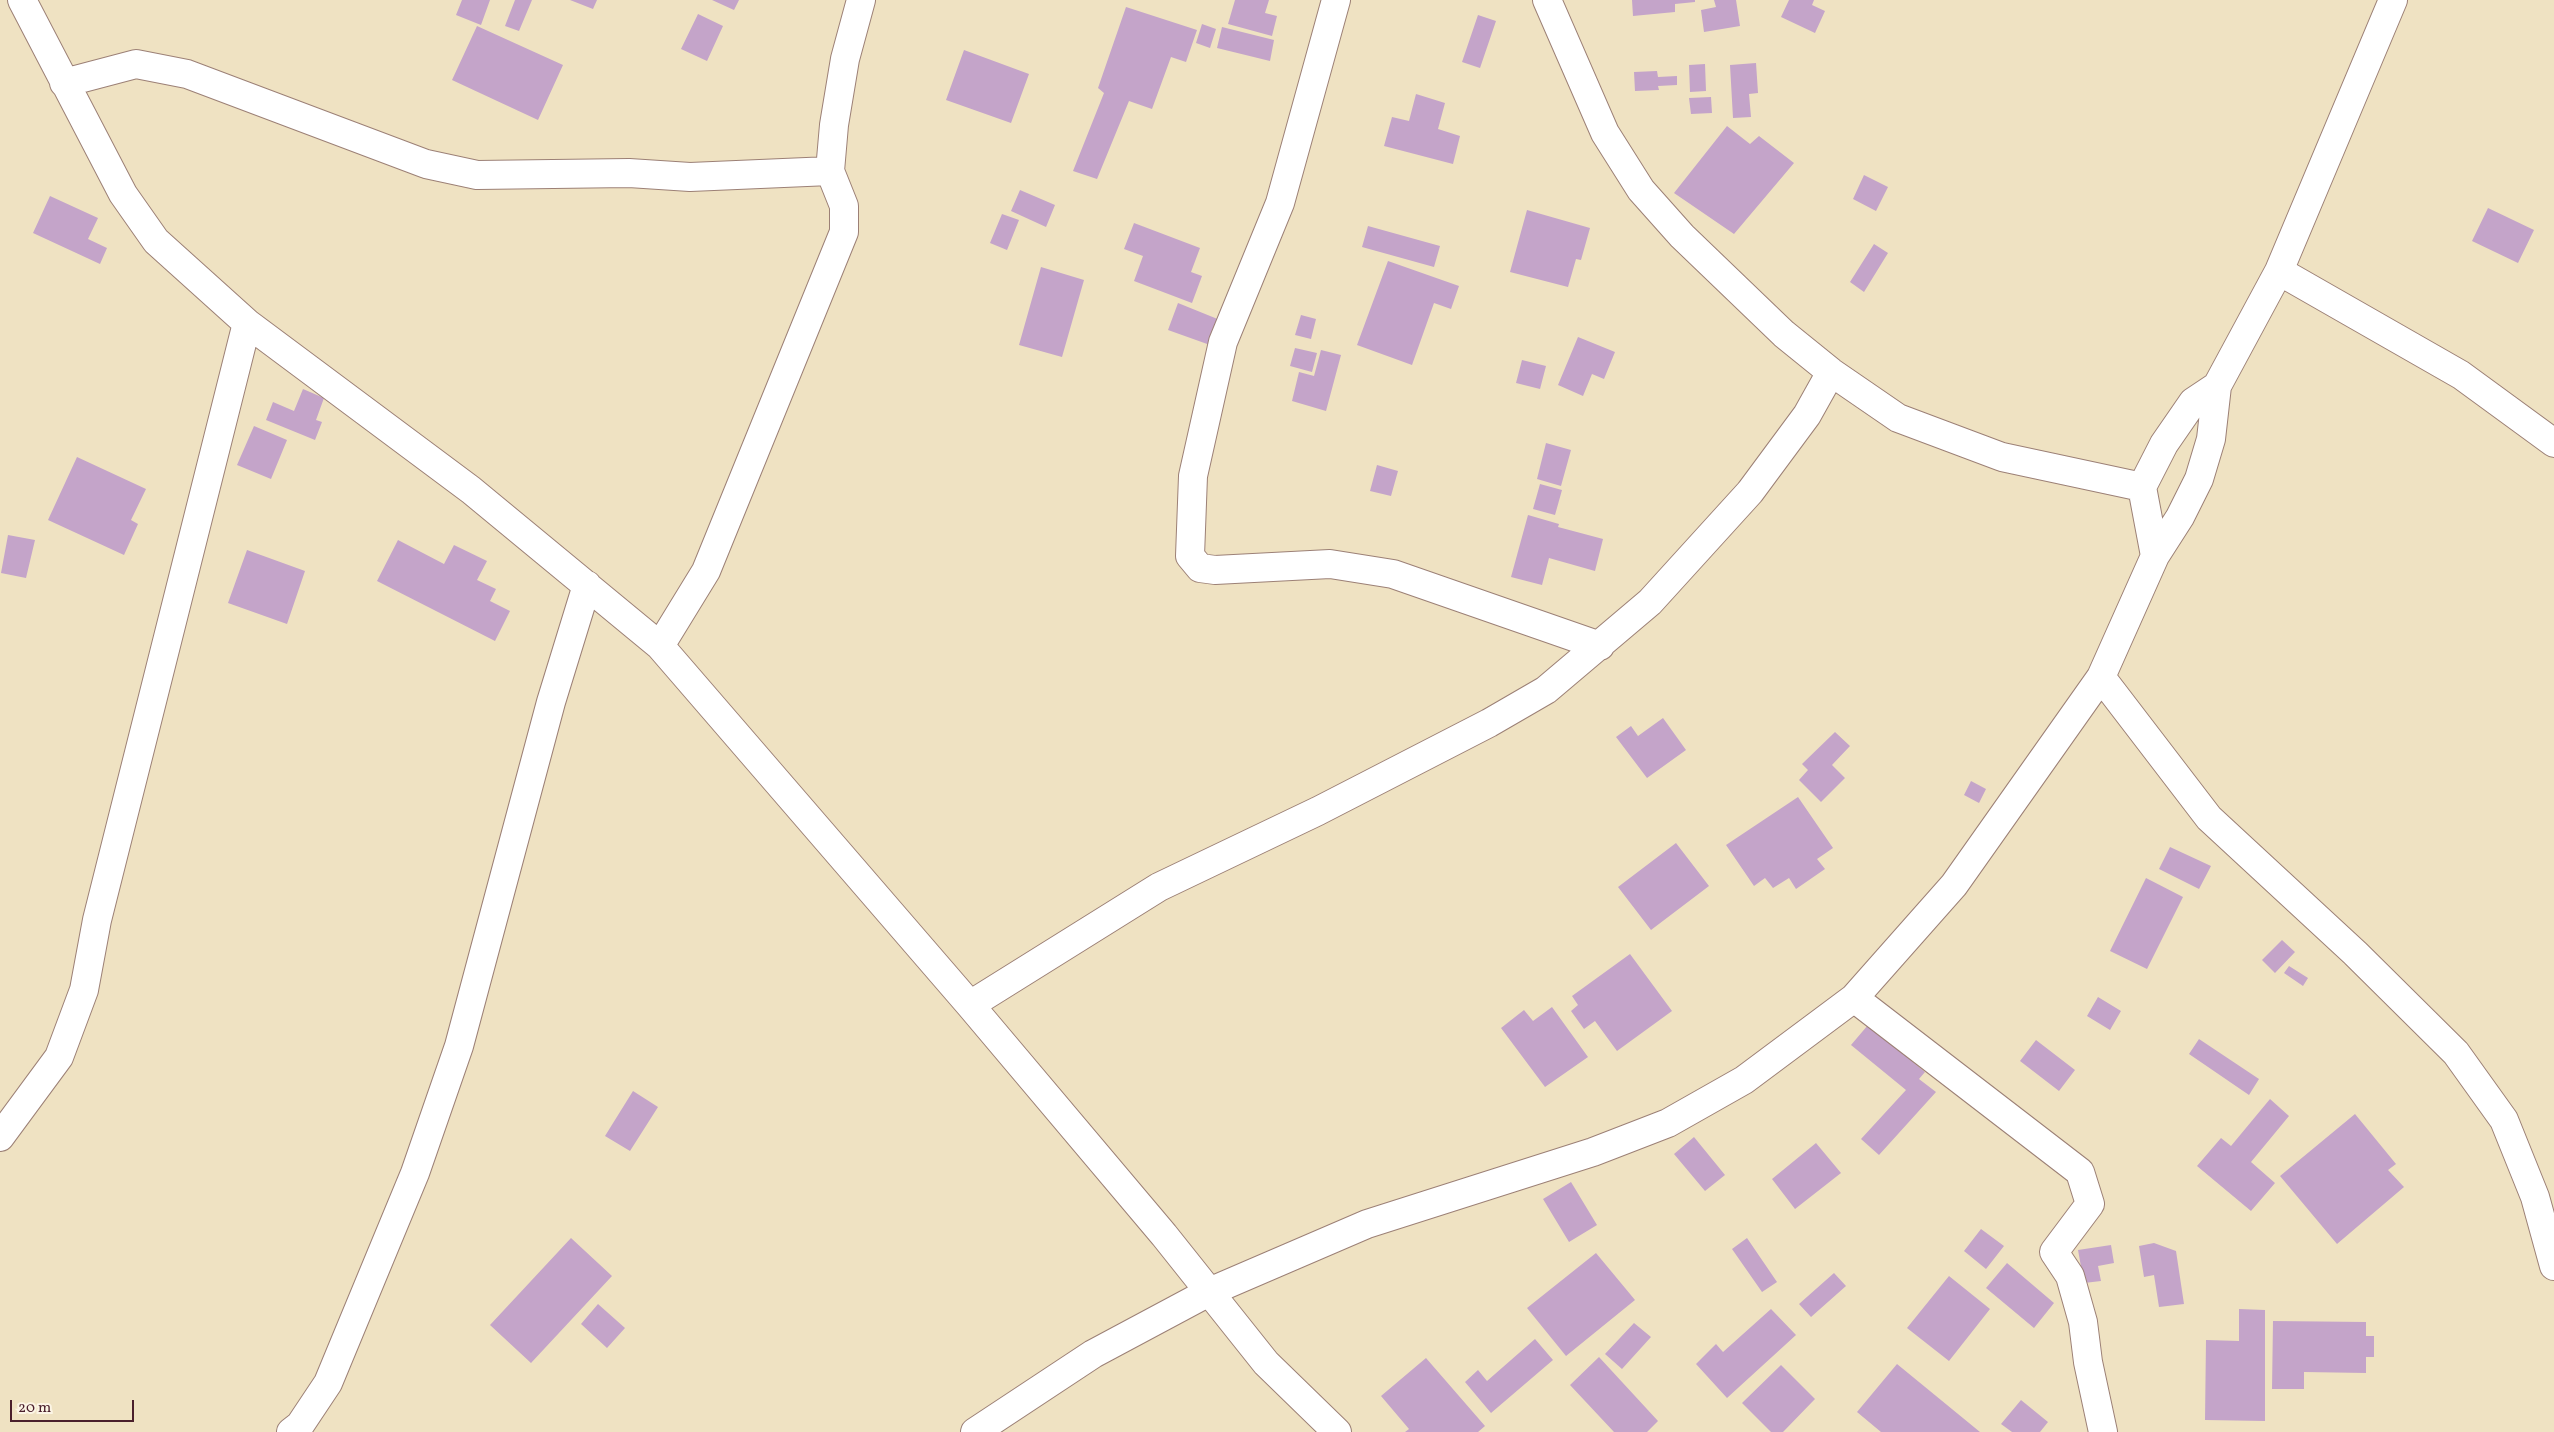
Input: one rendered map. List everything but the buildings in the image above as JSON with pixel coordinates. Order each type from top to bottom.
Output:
[{"type":"street","points":[[22,0],[123,194],[156,241],[247,323],[471,490],[660,646],[970,1005],[1266,1363],[1336,1432]]},
{"type":"street","points":[[660,646],[706,571],[844,232],[844,206],[830,171],[834,125],[842,78],[861,0]]},
{"type":"street","points":[[1336,0],[1280,203],[1223,342],[1193,476],[1190,556],[1200,568],[1215,570],[1330,564],[1393,574],[1600,646]]},
{"type":"street","points":[[1546,0],[1605,133],[1641,190],[1682,236],[1784,334],[1831,372],[1898,418],[2002,457],[2142,487]]},
{"type":"street","points":[[975,1432],[1093,1354],[1209,1292],[1367,1224],[1593,1152],[1668,1124],[1744,1080],[1854,998],[1954,885],[2101,678],[2155,556],[2180,517],[2199,479],[2211,439],[2218,386],[2279,271],[2393,0]]},
{"type":"street","points":[[64,83],[136,64],[187,74],[426,164],[477,174],[629,174],[690,177],[830,171]]},
{"type":"street","points":[[2279,271],[2461,375],[2554,443]]},
{"type":"street","points":[[0,1137],[32,1097],[59,1057],[84,990],[97,920],[247,323]]},
{"type":"street","points":[[970,1005],[1159,887],[1318,811],[1489,723],[1546,690],[1650,602],[1750,492],[1807,416],[1831,372]]},
{"type":"street","points":[[2155,556],[2142,487],[2164,444],[2194,402],[2218,386]]},
{"type":"street","points":[[291,1432],[300,1426],[328,1383],[416,1172],[459,1046],[551,702],[587,585]]},
{"type":"street","points":[[2101,678],[2209,818],[2355,953],[2456,1053],[2504,1120],[2535,1197],[2554,1266]]},
{"type":"street","points":[[1854,998],[2080,1172],[2090,1204],[2054,1252],[2070,1276],[2083,1322],[2099,1429]]}]
